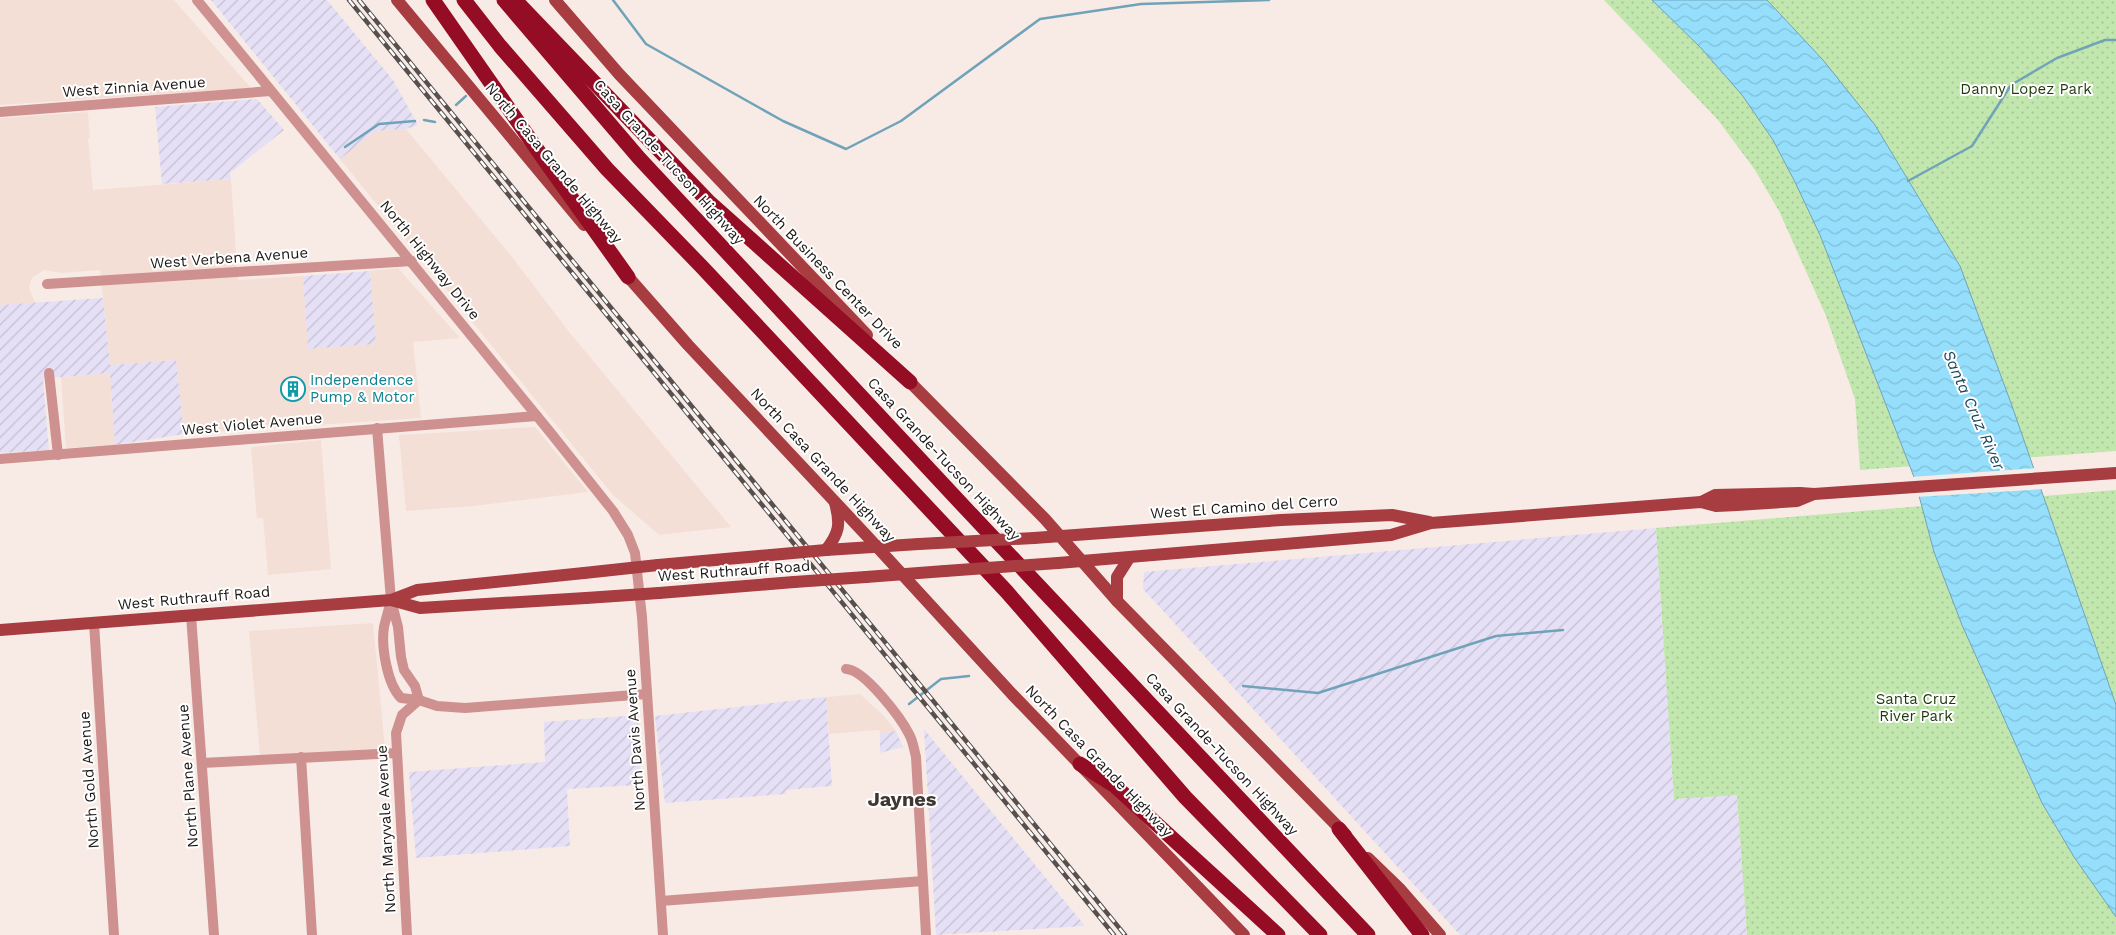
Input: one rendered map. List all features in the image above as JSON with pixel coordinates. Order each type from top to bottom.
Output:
[{"type":"highway","points":[[433,0],[628,277]]},
{"type":"highway","points":[[464,0],[500,46],[607,169],[1001,585],[1185,797],[1320,935]]},
{"type":"highway","name":"Casa Grande-Tucson Highway","points":[[504,0],[646,165],[970,513],[1368,935]]},
{"type":"highway","points":[[515,0],[708,200],[910,382]]},
{"type":"highway","points":[[1080,764],[1115,786],[1278,935]]},
{"type":"highway","points":[[1340,829],[1422,935]]},
{"type":"main road","name":"North Casa Grande Highway","points":[[397,0],[539,173],[688,345],[877,546],[1012,694],[1244,935]]},
{"type":"main road","name":"North Business Center Drive","points":[[555,0],[619,74],[726,189],[828,293],[910,382],[1045,519],[1081,562]]},
{"type":"main road","name":"West El Camino del Cerro","points":[[1081,562],[1391,534],[1431,523],[1701,502],[1716,506],[1797,501],[1814,494],[2116,473]]},
{"type":"main road","points":[[831,548],[838,530],[838,515],[835,503]]},
{"type":"main road","name":"West El Camino del Cerro","points":[[1059,536],[1281,520],[1392,515],[1431,523]]},
{"type":"main road","name":"West Ruthrauff Road","points":[[0,630],[391,600],[417,590],[831,548],[1059,536]]},
{"type":"main road","points":[[1117,601],[1117,577],[1129,558]]},
{"type":"main road","points":[[1081,562],[1399,888],[1440,935]]},
{"type":"main road","name":"West Ruthrauff Road","points":[[391,600],[420,608],[660,593],[1081,562]]},
{"type":"street","name":"North Highway Drive","points":[[197,0],[412,261],[614,511],[632,543]]},
{"type":"street","name":"West Zinnia Avenue","points":[[0,112],[271,91]]},
{"type":"street","name":"West Verbena Avenue","points":[[48,284],[412,261]]},
{"type":"street","points":[[49,374],[58,455]]},
{"type":"street","name":"West Violet Avenue","points":[[0,459],[537,416]]},
{"type":"street","points":[[377,428],[391,600],[398,627],[403,664],[415,686],[419,700]]},
{"type":"street","name":"North Davis Avenue","points":[[632,543],[635,553],[642,617],[663,935]]},
{"type":"street","points":[[391,600],[384,628],[389,680],[394,691],[401,698],[419,700],[437,706],[465,708],[647,694]]},
{"type":"street","name":"North Plane Avenue","points":[[191,615],[214,935]]},
{"type":"street","name":"North Gold Avenue","points":[[94,623],[114,935]]},
{"type":"street","points":[[846,669],[852,669],[863,677],[901,720],[910,737],[916,757],[926,935]]},
{"type":"street","name":"North Maryvale Avenue","points":[[407,935],[396,733],[400,719],[419,700]]},
{"type":"street","points":[[202,763],[397,753]]},
{"type":"street","points":[[301,757],[312,935]]},
{"type":"street","points":[[661,901],[923,881]]},
{"type":"shaded area","points":[[0,0],[174,0],[251,88],[0,105]]},
{"type":"shaded area","points":[[211,0],[327,0],[393,80],[418,125],[406,129],[375,131],[340,159]]},
{"type":"shaded area","points":[[257,99],[284,130],[230,173],[231,179],[162,184],[155,107]]},
{"type":"shaded area","points":[[88,112],[90,138],[88,138],[93,190],[231,179],[238,280],[303,276],[309,349],[376,344],[370,271],[398,268],[460,338],[413,342],[421,418],[184,434],[176,360],[110,365],[100,270],[61,273],[44,270],[32,278],[29,288],[35,303],[0,305],[0,118]]},
{"type":"shaded area","points":[[406,129],[512,257],[570,333],[731,527],[659,535],[613,495],[340,159],[375,131]]},
{"type":"shaded area","points":[[370,271],[376,344],[308,349],[303,276]]},
{"type":"shaded area","points":[[103,298],[110,365],[176,360],[184,434],[115,445],[110,373],[61,377],[43,379],[49,450],[0,453],[0,305]]},
{"type":"shaded area","points":[[110,373],[115,445],[66,448],[61,377]]},
{"type":"shaded area","points":[[535,427],[588,492],[474,506],[406,511],[399,435]]},
{"type":"shaded area","points":[[321,440],[331,569],[268,575],[263,518],[257,519],[251,447]]},
{"type":"shaded area","points":[[1656,528],[1674,798],[1737,794],[1747,935],[1460,935],[1143,589],[1144,572]]},
{"type":"shaded area","points":[[373,623],[385,748],[260,756],[249,631]]},
{"type":"shaded area","points":[[860,694],[884,716],[896,731],[880,734],[879,730],[829,734],[826,697]]},
{"type":"shaded area","points":[[826,697],[832,786],[786,790],[786,794],[665,803],[655,716]]},
{"type":"shaded area","points":[[638,715],[641,785],[567,789],[570,846],[416,858],[409,772],[545,762],[544,722]]},
{"type":"shaded area","points":[[924,729],[1085,926],[936,935]]},
{"type":"shaded area","points":[[896,731],[903,747],[880,753],[880,734]]},
{"type":"green space","name":"Danny Lopez Park","points":[[1604,0],[2116,0],[2116,451],[1860,470],[1855,399],[1826,316],[1779,211],[1755,170],[1718,120]]},
{"type":"green space","name":"Santa Cruz River Park","points":[[2116,490],[2116,935],[1747,935],[1737,795],[1674,799],[1656,528]]},
{"type":"water","name":"Santa Cruz River","points":[[1652,0],[1767,0],[1823,60],[1875,125],[1960,266],[2011,403],[2116,705],[2116,917],[2074,857],[2042,803],[1962,625],[1934,552],[1914,477],[1820,235],[1795,182],[1773,140],[1742,95],[1701,48]]},
{"type":"pier","points":[[2037,468],[2044,489],[1916,497],[1911,477]]},
{"type":"waterway","points":[[613,0],[646,44],[783,121],[846,149],[901,121],[1040,19],[1141,4],[1269,0]]},
{"type":"waterway","points":[[1908,181],[1972,146],[2011,85],[2057,58],[2105,40],[2116,40]]},
{"type":"waterway","points":[[456,105],[466,96]]},
{"type":"waterway","points":[[424,120],[435,122]]},
{"type":"waterway","points":[[345,147],[379,124],[415,121]]},
{"type":"waterway","points":[[1243,686],[1318,693],[1496,636],[1563,630]]},
{"type":"waterway","points":[[909,704],[941,679],[969,676]]},
{"type":"railway","points":[[349,0],[1114,935]]},
{"type":"railway","points":[[359,0],[1125,935]]},
{"type":"place","name":"Independence Pump & Motor","points":[[293,389]]},
{"type":"district","name":"Jaynes","points":[[902,799]]}]
